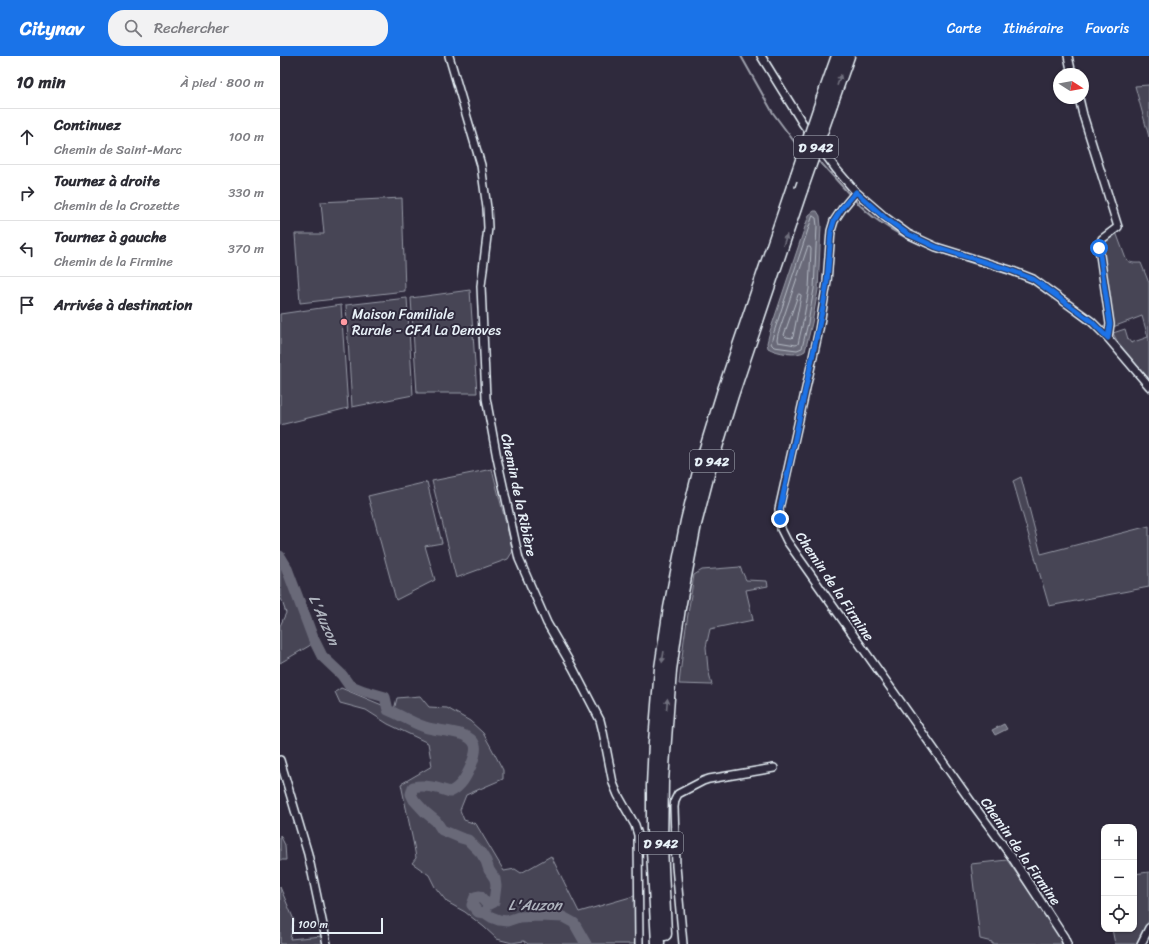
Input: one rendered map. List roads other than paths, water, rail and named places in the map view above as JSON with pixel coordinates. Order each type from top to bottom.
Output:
[{"type":"highway","name":"D 942","points":[[666,944],[661,846],[662,781],[670,670],[679,608],[695,524],[711,463],[732,395],[802,190],[838,56]]},
{"type":"highway","name":"D 942","points":[[658,944],[653,850],[654,757],[661,668],[674,585],[687,521],[700,468],[797,175],[827,101],[848,56]]},
{"type":"street","name":"Chemin de la Ribière","points":[[449,56],[481,165],[487,208],[488,228],[481,286],[486,398],[497,458],[519,559],[546,623],[573,668],[600,720],[613,783],[635,825],[638,834],[639,944]]},
{"type":"street","points":[[762,56],[803,124],[836,169],[856,192],[885,218],[908,234],[936,247],[1010,270],[1033,279],[1091,321],[1108,338],[1149,386]]},
{"type":"street","points":[[1068,56],[1071,68]]},
{"type":"street","points":[[1080,104],[1118,227],[1102,239],[1099,248],[1110,324],[1108,338]]},
{"type":"street","name":"Chemin de la Firmine","points":[[856,192],[842,208],[834,221],[831,231],[827,282],[819,330],[780,509],[781,529],[787,541],[827,599],[967,797],[1011,856],[1056,924],[1067,944]]},
{"type":"street","points":[[280,760],[308,854],[327,944]]},
{"type":"street","points":[[683,944],[676,866],[674,807],[678,794],[709,779],[774,768]]},
{"type":"street","points":[[1141,944],[1149,928]]},
{"type":"water","points":[[814,211],[817,211],[820,216],[821,226],[818,290],[812,323],[805,351],[797,354],[781,353],[768,348],[767,343],[809,215]]},
{"type":"water","points":[[1004,724],[1007,729],[995,735],[992,730]]},
{"type":"waterway","points":[[741,56],[773,113],[796,144],[802,148]]},
{"type":"waterway","points":[[816,160],[822,164],[850,195]]},
{"type":"waterway","points":[[853,198],[870,214],[889,228],[910,239],[931,249],[1021,278],[1030,282],[1056,300]]},
{"type":"waterway","points":[[1065,306],[1094,329]]},
{"type":"waterway","points":[[1105,339],[1149,392]]},
{"type":"waterway","name":"L'Auzon","points":[[280,556],[286,566],[313,638],[322,656],[342,675],[349,685],[385,697],[388,710],[411,721],[431,729],[460,734],[472,740],[475,745],[475,753],[471,766],[465,778],[454,790],[450,792],[432,787],[418,786],[413,787],[411,794],[414,800],[436,821],[442,830],[468,840],[481,853],[486,861],[489,870],[495,879],[496,886],[494,902],[490,904],[486,903],[480,896],[475,897],[472,905],[478,912],[485,913],[499,920],[507,921],[519,917],[540,916],[563,917],[574,923],[586,944]]},
{"type":"place","name":"Maison Familiale Rurale - CFA La Denoves","points":[[344,322]]}]
